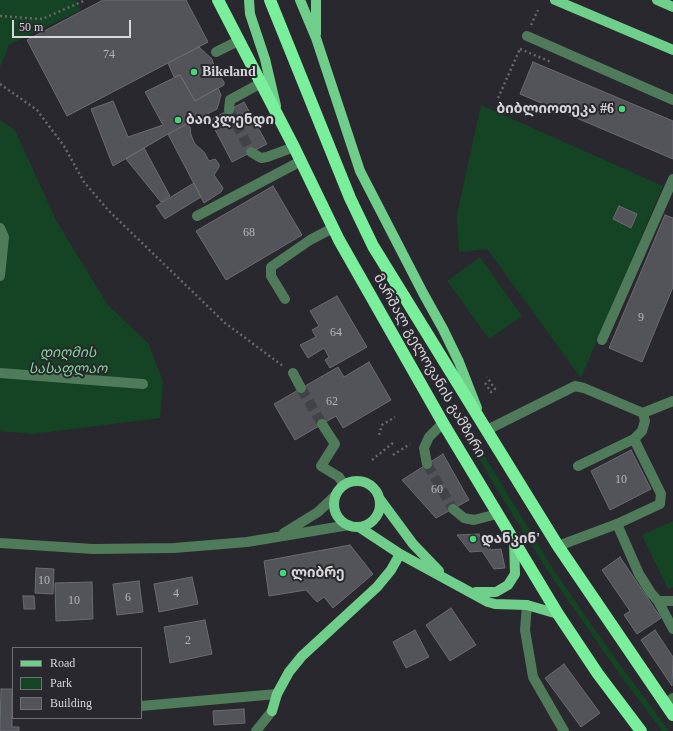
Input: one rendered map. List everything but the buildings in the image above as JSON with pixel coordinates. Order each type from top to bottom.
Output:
[{"type":"highway","name":"მარშალ გელოვანის გამზირი","points":[[218,0],[238,41],[280,119],[333,228],[443,423],[558,614],[598,674],[641,731]]},
{"type":"highway","name":"მარშალ გელოვანის გამზირი","points":[[270,0],[347,191],[373,246],[558,546],[669,701],[673,715]]},
{"type":"main road","points":[[249,0],[250,14],[265,59],[280,119]]},
{"type":"main road","points":[[300,0],[316,38]]},
{"type":"main road","points":[[316,0],[316,38]]},
{"type":"main road","points":[[555,0],[673,50]]},
{"type":"main road","points":[[657,0],[673,7]]},
{"type":"main road","name":"მარშალ გელოვანის გამზირი","points":[[316,38],[360,171],[423,294],[443,329],[459,362],[485,426]]},
{"type":"main road","points":[[446,578],[413,544],[376,492],[365,483],[358,481],[344,484],[339,489],[335,496],[335,510],[338,517],[400,554],[495,604],[527,605],[558,614]]},
{"type":"main road","points":[[354,526],[373,520],[378,510],[379,498]]},
{"type":"main road","points":[[470,591],[496,592],[508,585],[514,574],[514,541]]},
{"type":"main road","points":[[272,711],[277,694],[289,672],[302,656],[386,578],[400,554]]},
{"type":"street","points":[[527,36],[673,100]]},
{"type":"street","points":[[216,52],[238,41]]},
{"type":"street","points":[[229,110],[230,100],[261,83]]},
{"type":"street","points":[[251,152],[261,158],[294,147]]},
{"type":"street","points":[[198,216],[301,161]]},
{"type":"street","points":[[602,340],[673,179]]},
{"type":"street","points":[[0,228],[4,237],[0,276]]},
{"type":"street","points":[[285,299],[271,276],[271,267],[310,240],[333,228]]},
{"type":"street","points":[[0,373],[143,384]]},
{"type":"street","points":[[293,373],[301,388]]},
{"type":"street","points":[[485,426],[567,388],[575,386],[584,388],[643,413],[673,399]]},
{"type":"street","points":[[578,466],[634,440],[642,431],[645,421],[643,413]]},
{"type":"street","points":[[427,464],[424,448],[429,437],[443,423]]},
{"type":"street","points":[[322,424],[335,444],[321,466],[339,477],[344,484]]},
{"type":"street","points":[[558,546],[617,524],[660,504],[662,498],[634,440]]},
{"type":"street","points":[[277,537],[301,524],[335,496]]},
{"type":"street","points":[[453,509],[464,518],[474,520],[497,514]]},
{"type":"street","points":[[617,524],[639,574],[658,602],[673,629]]},
{"type":"street","points":[[0,543],[93,549],[174,548],[224,544],[354,526]]},
{"type":"street","points":[[658,602],[673,601]]},
{"type":"street","points":[[527,605],[524,630],[533,677],[564,731]]},
{"type":"street","points":[[142,706],[277,694]]},
{"type":"street","points":[[256,731],[272,711]]},
{"type":"path","points":[[0,16],[42,19],[86,0]]},
{"type":"path","points":[[498,98],[538,10]]},
{"type":"path","points":[[0,84],[37,110],[64,146],[84,182],[109,211],[225,323],[293,373]]},
{"type":"path","points":[[485,383],[491,392],[495,389],[487,377]]},
{"type":"path","points":[[379,435],[382,425],[395,417]]},
{"type":"path","points":[[372,460],[394,442]]},
{"type":"path","points":[[393,455],[410,444]]},
{"type":"green space","points":[[0,0],[76,0],[81,10],[9,45],[0,67]]},
{"type":"green space","points":[[481,105],[663,186],[581,378],[487,249],[459,252],[457,214]]},
{"type":"green space","name":"დიღმის სასაფლაო","points":[[0,120],[15,130],[57,222],[108,305],[148,343],[163,381],[160,418],[33,434],[0,431]]},
{"type":"green space","points":[[480,257],[522,316],[489,339],[447,281]]},
{"type":"green space","points":[[452,402],[551,566],[612,654],[669,731],[662,731],[618,672],[547,570],[493,483],[449,406]]},
{"type":"green space","points":[[673,521],[673,587],[668,589],[642,535]]},
{"type":"tunnel","points":[[229,110],[251,152]]},
{"type":"tunnel","points":[[301,388],[322,424]]},
{"type":"tunnel","points":[[427,464],[453,509]]},
{"type":"place","name":"Bikeland","points":[[194,72]]},
{"type":"place","name":"ბიბლიოთეკა #6","points":[[622,109]]},
{"type":"place","name":"ბაიკლენდი","points":[[178,120]]},
{"type":"place","name":"დანკინ'","points":[[473,539]]},
{"type":"place","name":"ლიბრე","points":[[283,573]]}]
